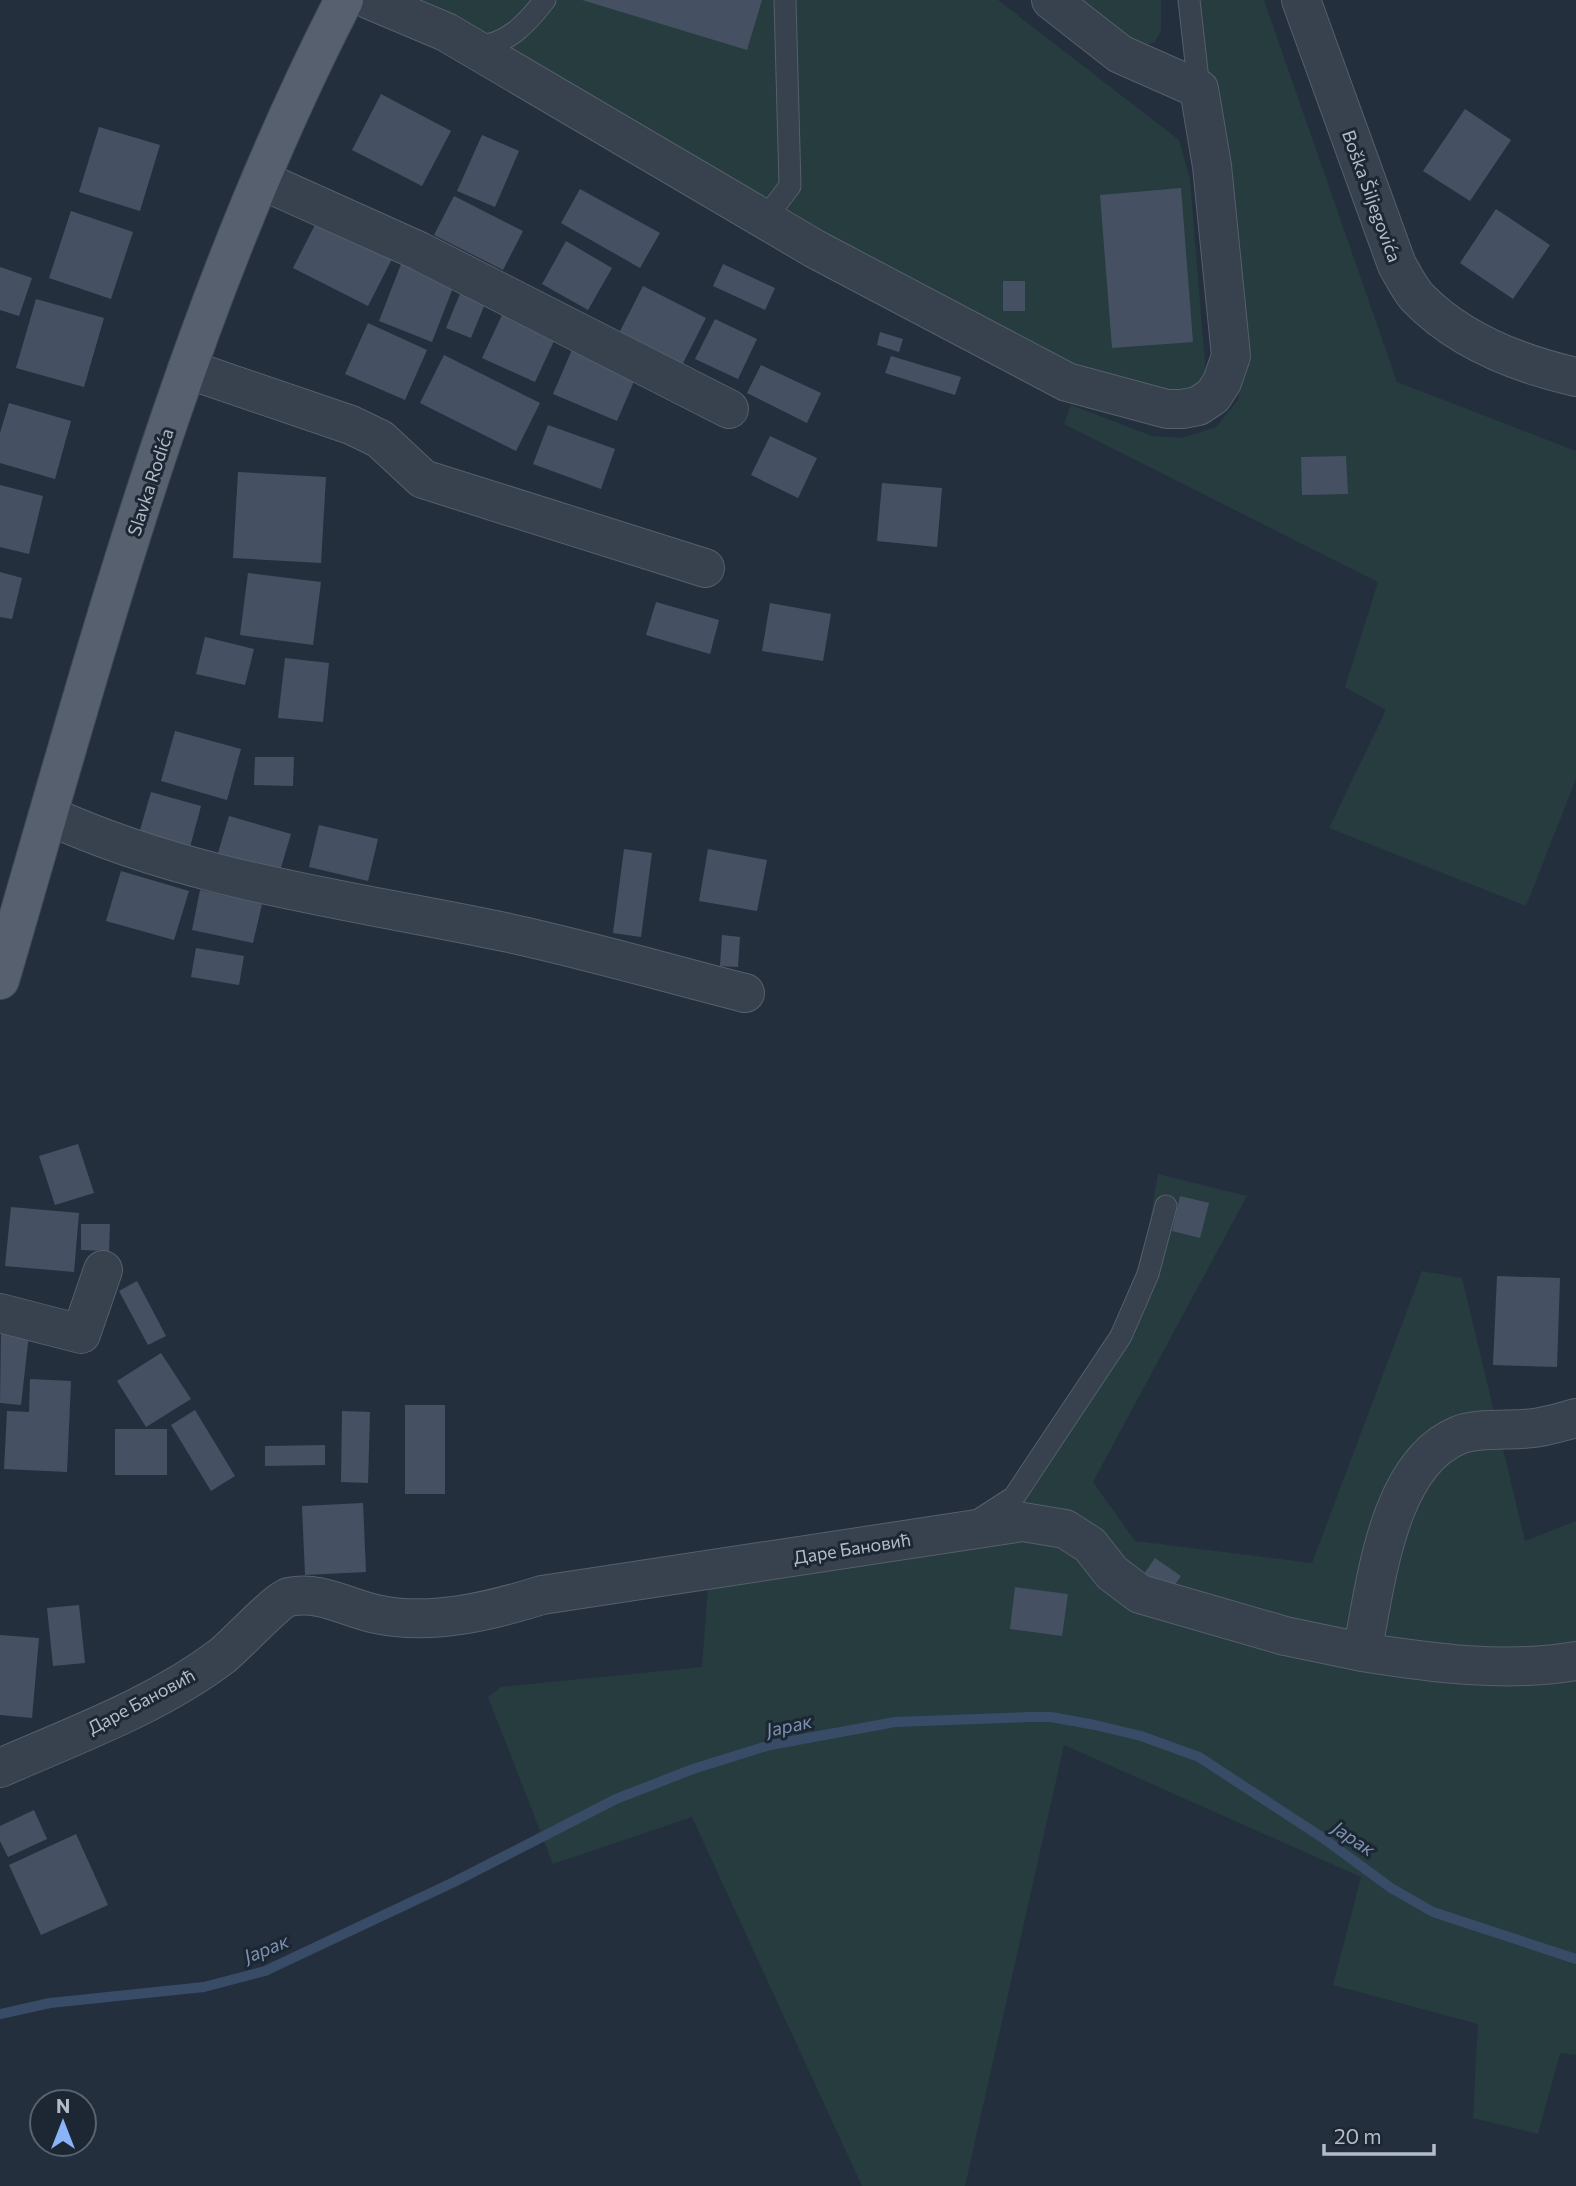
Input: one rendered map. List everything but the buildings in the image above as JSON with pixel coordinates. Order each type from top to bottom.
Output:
[{"type":"main road","name":"Slavka Rodića","points":[[0,980],[105,624],[187,369],[261,180],[344,0]]},
{"type":"street","points":[[370,0],[446,32],[764,220],[1067,382],[1167,410],[1198,406],[1213,396],[1222,382],[1231,356],[1212,166],[1199,89],[1121,54],[1051,0]]},
{"type":"street","name":"Boška Šiljegovića","points":[[1301,0],[1397,265],[1415,295],[1440,318],[1501,354],[1576,377]]},
{"type":"street","points":[[261,180],[419,251],[729,410]]},
{"type":"street","points":[[187,369],[351,425],[380,439],[423,479],[705,568]]},
{"type":"street","points":[[48,815],[98,838],[258,884],[510,933],[745,993]]},
{"type":"street","points":[[0,1312],[82,1334],[103,1270]]},
{"type":"street","points":[[1362,1652],[1380,1562],[1402,1491],[1429,1454],[1460,1434],[1536,1428],[1576,1418]]},
{"type":"street","name":"Даре Бановић","points":[[0,1768],[167,1692],[222,1656],[286,1598],[319,1595],[352,1608],[404,1618],[490,1612],[542,1595],[1023,1522],[1065,1529],[1090,1545],[1112,1573],[1140,1594],[1285,1636],[1429,1663],[1505,1665],[1576,1661]]},
{"type":"lane","points":[[468,46],[483,46],[507,39],[528,22],[545,0]]},
{"type":"lane","points":[[764,220],[790,186],[785,0]]},
{"type":"lane","points":[[1189,0],[1199,89]]},
{"type":"lane","points":[[964,1530],[1014,1497],[1121,1336],[1148,1274],[1166,1206]]},
{"type":"green space","points":[[379,0],[998,0],[1179,140],[1190,179],[1206,376],[1183,401],[1162,411]]},
{"type":"green space","points":[[1057,0],[1161,0],[1161,30],[1155,42],[1142,47]]},
{"type":"green space","points":[[1186,0],[1264,0],[1397,382],[1576,451],[1576,779],[1526,906],[1329,828],[1386,710],[1345,687],[1378,582],[1064,424],[1071,405],[1152,436],[1182,438],[1216,427],[1238,400],[1246,361]]},
{"type":"green space","points":[[1158,1174],[1247,1196],[1093,1482],[1135,1541],[1312,1563],[1422,1271],[1462,1278],[1525,1541],[1576,1521],[1576,2055],[1560,2053],[1538,2134],[1473,2118],[1478,2024],[1333,1985],[1361,1877],[1064,1745],[965,2186],[862,2186],[692,1817],[553,1864],[488,1697],[501,1687],[702,1667],[709,1574],[918,1541],[1015,1488],[1120,1326],[1142,1267]]},
{"type":"waterway","name":"Јарак","points":[[0,2014],[50,2003],[204,1987],[265,1971],[454,1882],[616,1799],[693,1769],[770,1745],[895,1722],[1030,1717],[1051,1717],[1095,1725],[1141,1736],[1199,1757],[1323,1838],[1391,1888],[1433,1912],[1576,1959]]}]
